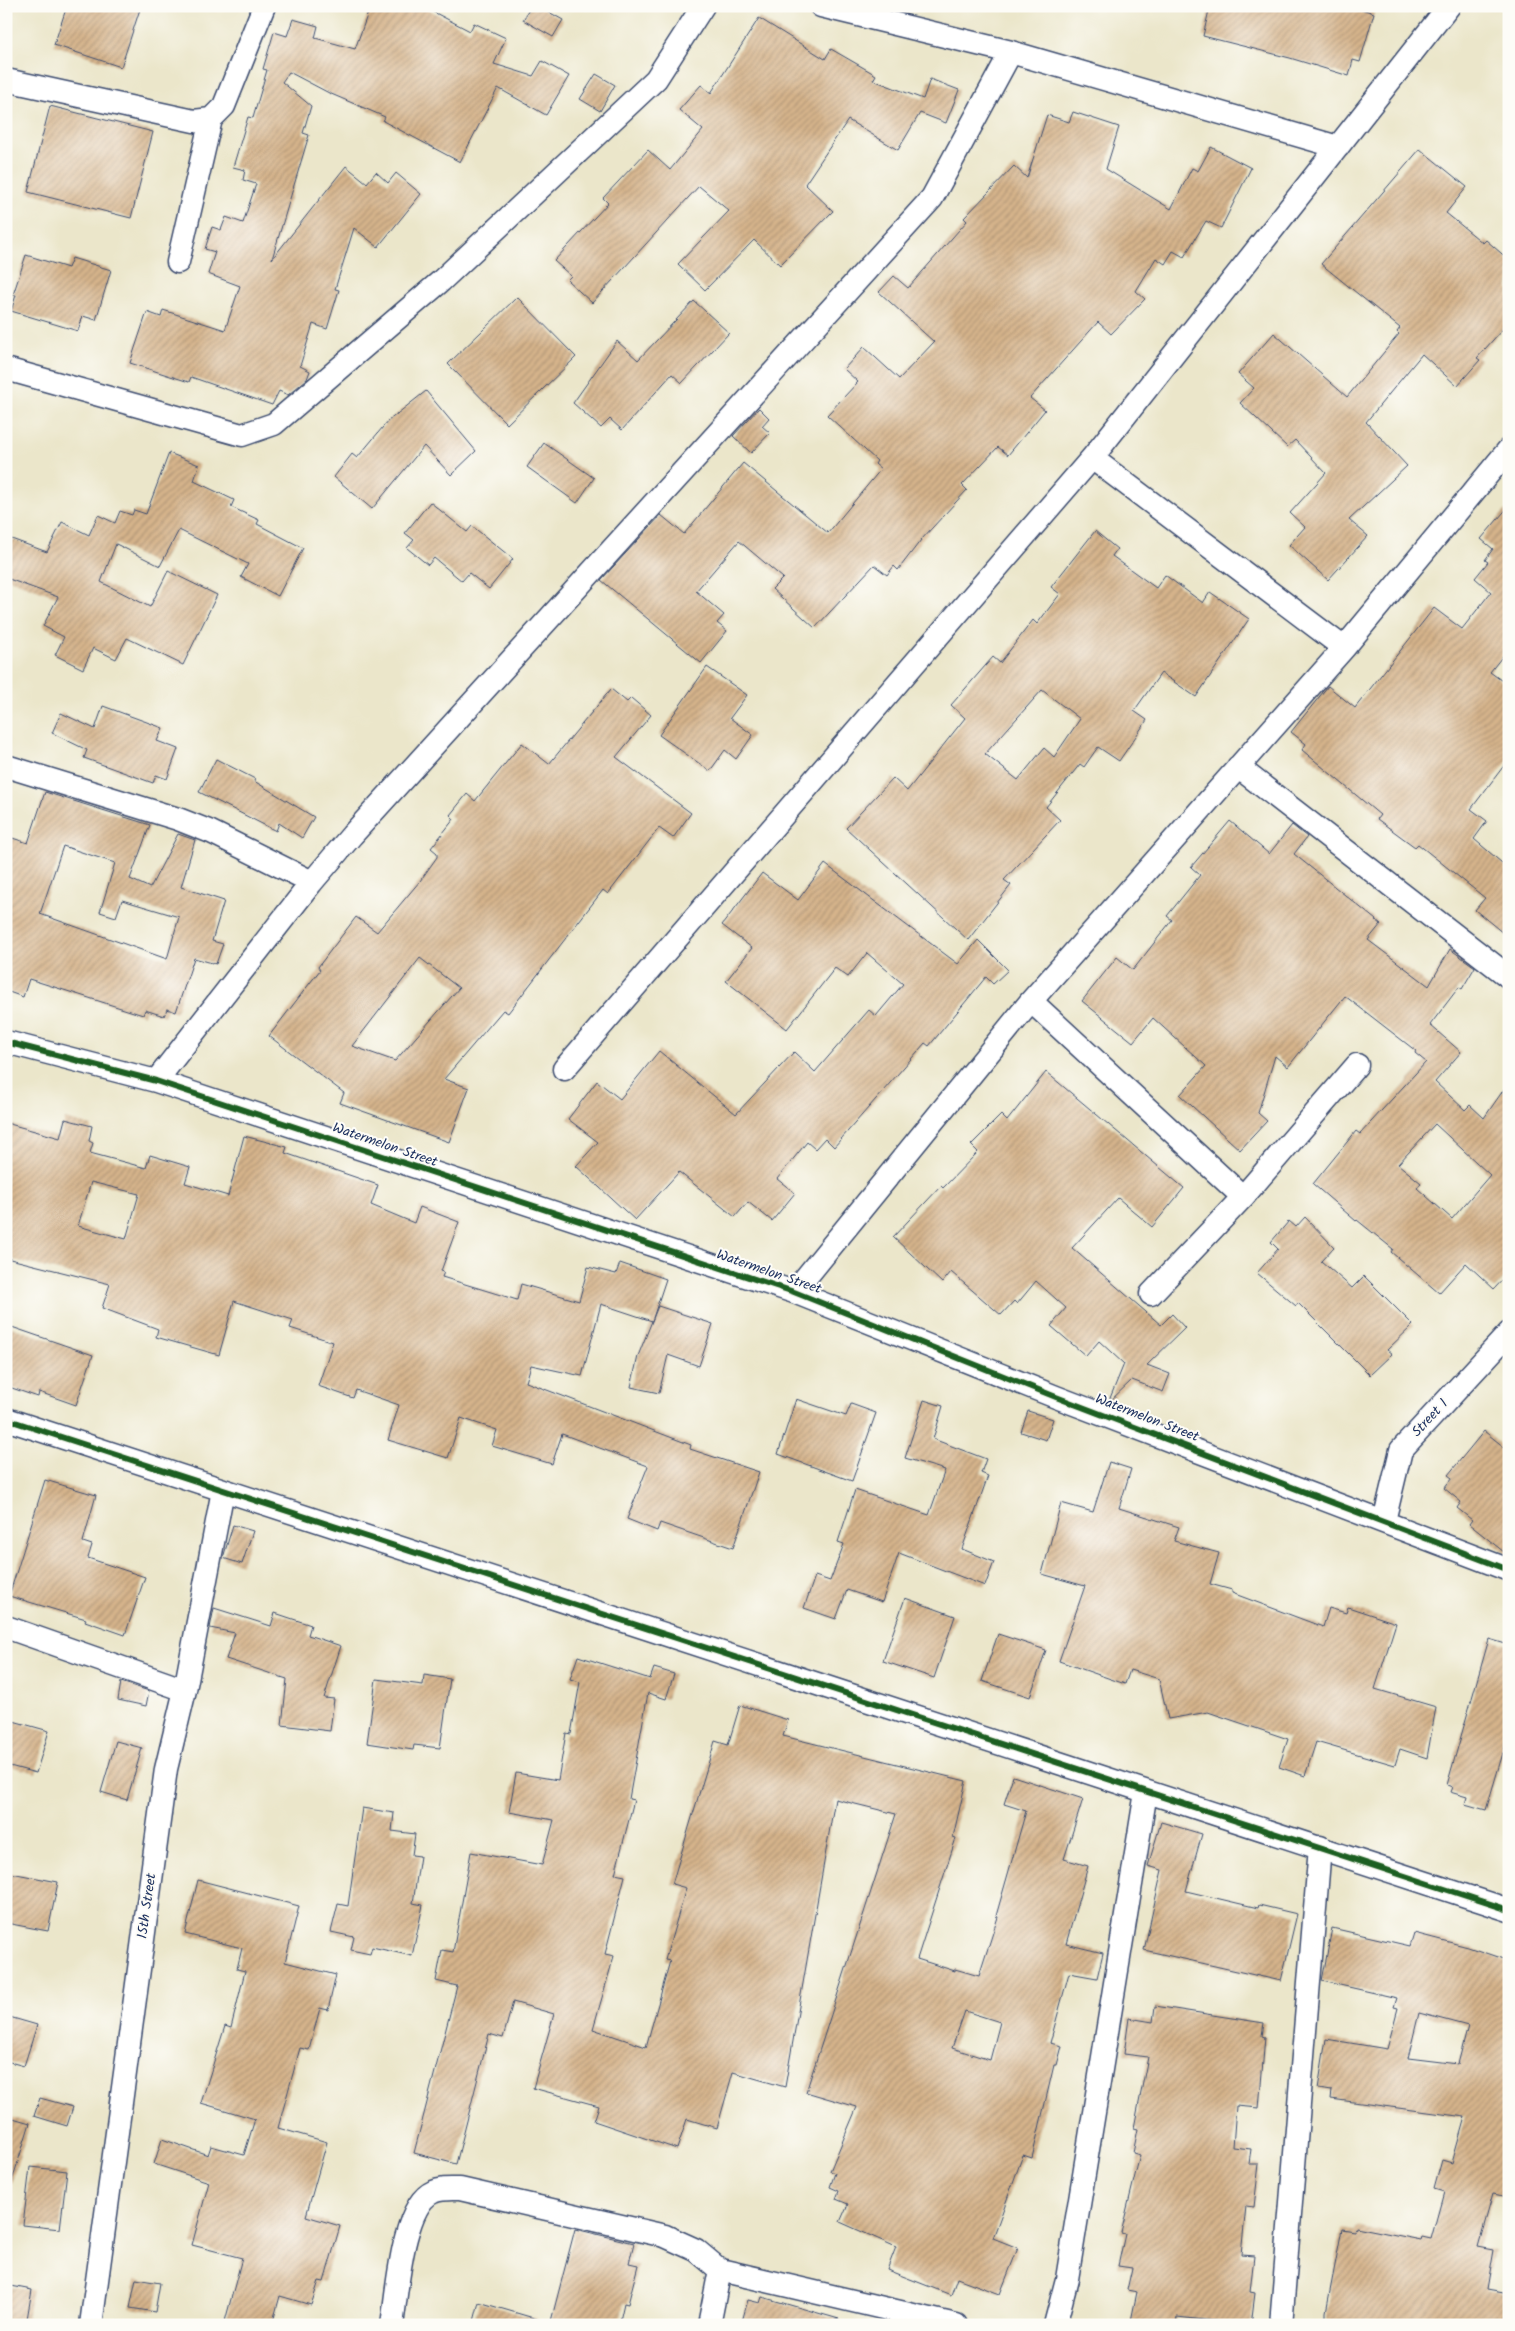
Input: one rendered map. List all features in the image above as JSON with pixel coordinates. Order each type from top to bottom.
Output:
[{"type":"street","points":[[178,262],[211,119],[224,106],[264,6]]},
{"type":"street","points":[[6,369],[242,435],[274,424],[441,281],[656,79],[703,6]]},
{"type":"street","points":[[822,6],[1011,52],[1338,147]]},
{"type":"street","points":[[564,1069],[1092,458],[1449,6]]},
{"type":"street","points":[[156,1081],[312,882],[932,198],[1011,52]]},
{"type":"street","points":[[6,80],[194,121],[211,119]]},
{"type":"street","points":[[794,1292],[1031,1001],[1344,648],[1509,449]]},
{"type":"street","points":[[1092,458],[1344,648]]},
{"type":"street","points":[[6,766],[178,819],[211,832],[312,882]]},
{"type":"street","points":[[1238,767],[1509,977]]},
{"type":"street","points":[[1031,1001],[1244,1197]]},
{"type":"street","name":"Watermelon Street","points":[[6,1042],[156,1081],[794,1292],[1056,1397],[1509,1570]]},
{"type":"street","points":[[1151,1294],[1244,1197],[1357,1065]]},
{"type":"street","name":"Street 1","points":[[1384,1521],[1401,1450],[1509,1333]]},
{"type":"street","points":[[6,1418],[1509,1910]]},
{"type":"street","name":"15th Street","points":[[91,2325],[166,1769],[185,1690],[223,1490]]},
{"type":"street","points":[[6,1627],[185,1690]]},
{"type":"street","points":[[1056,2325],[1067,2280],[1146,1792]]},
{"type":"street","points":[[1281,2325],[1320,1847]]},
{"type":"street","points":[[392,2325],[405,2243],[413,2215],[421,2201],[432,2192],[444,2189],[460,2189],[665,2236],[696,2250],[720,2270],[956,2325]]},
{"type":"street","points":[[709,2325],[720,2270]]},
{"type":"building","points":[[67,6],[141,6],[121,67],[54,45]]},
{"type":"building","points":[[384,6],[422,6],[470,31],[474,23],[506,38],[494,64],[533,76],[542,61],[569,76],[546,115],[498,88],[460,162],[383,121],[385,117],[329,93],[289,72],[282,82],[311,106],[303,133],[309,135],[272,259],[346,166],[367,183],[376,172],[388,183],[396,173],[421,194],[378,247],[354,228],[335,289],[339,290],[327,329],[313,324],[300,366],[310,371],[307,379],[288,395],[279,391],[272,405],[191,377],[189,382],[130,363],[147,312],[161,317],[163,310],[225,330],[240,286],[208,274],[215,252],[205,249],[212,227],[221,230],[226,217],[243,223],[256,184],[243,180],[245,170],[233,167],[248,117],[253,118],[267,70],[263,69],[274,32],[287,36],[293,19],[318,26],[315,38],[355,49],[369,10],[381,14]]},
{"type":"building","points":[[531,6],[538,6],[563,20],[553,37],[523,20]]},
{"type":"building","points":[[1210,6],[1352,6],[1374,13],[1360,62],[1353,60],[1349,76],[1290,58],[1203,36]]},
{"type":"building","points":[[759,18],[825,59],[831,49],[876,75],[873,80],[923,99],[930,79],[959,90],[946,123],[920,113],[898,150],[848,120],[805,184],[833,211],[780,265],[754,240],[705,290],[678,264],[729,211],[699,186],[592,303],[567,280],[571,276],[554,261],[608,203],[603,198],[648,150],[670,170],[703,130],[679,110],[701,85],[711,93]]},
{"type":"building","points":[[596,74],[615,85],[600,111],[580,99]]},
{"type":"building","points":[[50,106],[153,132],[131,218],[28,192]]},
{"type":"building","points":[[1073,112],[1119,127],[1106,169],[1171,209],[1192,168],[1198,171],[1211,147],[1251,168],[1221,228],[1206,221],[1184,257],[1173,251],[1165,264],[1156,258],[1136,291],[1145,299],[1111,334],[1098,322],[1030,398],[1045,410],[1008,455],[998,447],[962,485],[967,490],[921,540],[898,570],[894,566],[887,575],[874,565],[815,628],[772,589],[783,578],[739,541],[696,591],[724,615],[717,623],[727,631],[701,663],[601,580],[661,515],[684,534],[743,463],[828,533],[881,469],[875,464],[877,461],[827,415],[858,382],[844,369],[864,347],[899,379],[934,342],[879,292],[894,276],[908,288],[967,221],[964,218],[1014,166],[1027,178],[1047,115],[1069,122]]},
{"type":"building","points":[[1420,149],[1467,187],[1446,213],[1483,243],[1486,240],[1509,260],[1509,322],[1477,358],[1480,360],[1457,386],[1422,354],[1366,422],[1407,466],[1349,520],[1368,536],[1328,580],[1289,545],[1305,527],[1290,513],[1326,473],[1295,440],[1287,447],[1240,403],[1254,388],[1238,374],[1274,333],[1347,397],[1399,334],[1397,332],[1400,328],[1321,264]]},
{"type":"building","points":[[26,255],[68,268],[72,258],[111,270],[96,320],[83,316],[78,331],[11,311],[16,295],[13,295]]},
{"type":"building","points":[[517,297],[576,357],[507,424],[448,364]]},
{"type":"building","points":[[694,301],[729,333],[682,383],[672,374],[622,430],[610,419],[601,428],[573,403],[617,341],[638,360]]},
{"type":"building","points":[[426,391],[476,451],[451,475],[424,446],[372,509],[334,477],[352,454],[357,458],[388,421]]},
{"type":"building","points":[[759,408],[769,418],[762,426],[770,433],[751,453],[733,436]]},
{"type":"building","points":[[544,443],[594,478],[577,503],[527,467]]},
{"type":"building","points":[[169,453],[199,465],[194,481],[234,500],[231,507],[259,520],[257,524],[303,548],[278,596],[241,577],[248,564],[179,530],[160,566],[116,544],[101,582],[150,607],[168,571],[217,595],[183,665],[127,638],[116,659],[93,648],[83,669],[55,655],[64,637],[43,626],[58,597],[6,578],[6,537],[47,552],[62,522],[89,535],[98,515],[115,523],[120,511],[132,515],[134,510],[146,514]]},
{"type":"building","points":[[430,502],[467,532],[472,526],[513,559],[489,589],[469,573],[462,581],[434,558],[428,565],[407,548],[414,540],[405,533]]},
{"type":"building","points":[[1509,506],[1509,648],[1490,672],[1509,686],[1509,759],[1471,809],[1487,821],[1474,839],[1509,869],[1509,938],[1475,910],[1485,898],[1418,844],[1415,847],[1377,819],[1380,815],[1302,750],[1306,744],[1291,732],[1328,686],[1355,708],[1434,608],[1462,629],[1491,592],[1475,578],[1488,562],[1485,560],[1493,549],[1481,539]]},
{"type":"building","points":[[1095,531],[1117,549],[1112,556],[1156,588],[1165,575],[1203,603],[1210,592],[1249,619],[1196,697],[1161,673],[1134,711],[1147,720],[1119,761],[1098,747],[1084,767],[1080,764],[1046,807],[1060,820],[1004,880],[1011,885],[968,940],[846,828],[893,778],[907,791],[965,718],[951,705],[993,657],[1000,663],[1033,620],[1037,624],[1060,594],[1051,587]],"holes":[[[1042,690],[1080,719],[1054,757],[1044,748],[1018,780],[985,754]]]},
{"type":"building","points":[[707,667],[747,695],[730,718],[753,735],[736,759],[725,750],[710,771],[659,735]]},
{"type":"building","points":[[611,689],[627,702],[631,698],[651,715],[616,757],[691,813],[673,838],[659,828],[608,894],[603,890],[508,1013],[503,1010],[444,1079],[469,1088],[449,1142],[340,1103],[344,1093],[269,1036],[320,970],[318,967],[356,917],[377,932],[420,881],[437,857],[437,853],[431,848],[454,819],[450,815],[467,794],[475,801],[522,743],[549,764]],"holes":[[[420,958],[459,988],[395,1061],[352,1046]]]},
{"type":"building","points":[[103,706],[163,728],[157,741],[178,749],[167,779],[156,775],[153,783],[84,758],[87,750],[52,733],[61,713],[95,729]]},
{"type":"building","points":[[216,759],[255,779],[254,781],[314,817],[302,838],[279,823],[276,831],[199,792]]},
{"type":"building","points":[[45,792],[150,825],[130,879],[150,888],[178,834],[195,840],[181,887],[224,901],[212,941],[223,944],[216,964],[194,958],[176,1012],[167,1009],[164,1016],[145,1010],[143,1015],[29,979],[23,997],[6,991],[6,836],[28,843]],"holes":[[[63,846],[115,863],[100,912],[116,917],[122,900],[179,917],[167,959],[40,914]]]},
{"type":"building","points":[[1230,821],[1269,854],[1292,825],[1307,837],[1294,854],[1381,924],[1368,940],[1429,986],[1450,949],[1475,967],[1462,989],[1459,987],[1430,1025],[1461,1052],[1435,1082],[1465,1110],[1470,1105],[1484,1118],[1509,1082],[1509,1273],[1494,1289],[1466,1263],[1439,1293],[1391,1252],[1393,1249],[1356,1221],[1313,1184],[1356,1131],[1360,1134],[1426,1062],[1415,1053],[1416,1051],[1345,996],[1288,1067],[1275,1056],[1258,1113],[1267,1121],[1240,1150],[1180,1095],[1206,1066],[1153,1018],[1133,1042],[1082,1001],[1117,957],[1133,970],[1172,920],[1167,916],[1200,875],[1191,867]],"holes":[[[1435,1124],[1490,1175],[1452,1219],[1417,1188],[1421,1183],[1398,1164]]]},
{"type":"building","points":[[825,864],[958,964],[978,940],[1008,970],[993,984],[986,977],[929,1046],[925,1043],[834,1147],[825,1138],[815,1149],[807,1142],[777,1179],[795,1193],[772,1221],[748,1202],[735,1217],[679,1172],[635,1220],[576,1166],[598,1142],[568,1119],[597,1081],[620,1099],[659,1051],[736,1114],[794,1052],[815,1072],[869,1010],[876,1016],[903,984],[867,953],[848,977],[835,968],[787,1029],[726,981],[752,948],[722,925],[762,873],[798,900]]},
{"type":"building","points":[[1046,1072],[1184,1188],[1152,1227],[1118,1198],[1072,1248],[1161,1325],[1172,1314],[1185,1328],[1147,1365],[1170,1374],[1163,1392],[1132,1380],[1108,1403],[1124,1364],[1099,1341],[1086,1356],[1051,1326],[1066,1308],[1036,1281],[1017,1304],[1014,1301],[1001,1315],[951,1272],[942,1283],[893,1237],[941,1186],[943,1188],[978,1152],[971,1145],[1001,1115],[1007,1121]]},
{"type":"building","points":[[65,1119],[92,1126],[89,1141],[93,1143],[90,1153],[146,1168],[150,1155],[190,1167],[185,1183],[228,1196],[244,1136],[287,1147],[285,1153],[378,1185],[371,1205],[414,1223],[420,1207],[459,1222],[441,1271],[444,1272],[442,1277],[517,1300],[521,1284],[579,1301],[588,1267],[616,1274],[620,1263],[666,1279],[652,1321],[601,1304],[582,1376],[531,1365],[526,1382],[691,1445],[690,1449],[759,1472],[733,1548],[660,1523],[657,1531],[627,1519],[648,1466],[562,1434],[552,1464],[492,1446],[497,1430],[461,1418],[448,1458],[388,1440],[399,1405],[356,1390],[353,1398],[318,1386],[333,1342],[290,1328],[293,1320],[234,1301],[219,1355],[156,1337],[158,1329],[102,1308],[110,1284],[6,1258],[6,1123],[60,1138]],"holes":[[[91,1182],[139,1194],[126,1239],[78,1226]]]},
{"type":"building","points":[[1305,1217],[1334,1247],[1321,1261],[1352,1288],[1364,1276],[1413,1325],[1387,1350],[1392,1354],[1370,1375],[1298,1303],[1296,1306],[1257,1273],[1278,1249],[1271,1242],[1289,1221],[1296,1227]]},
{"type":"building","points":[[658,1306],[713,1324],[699,1366],[668,1355],[659,1393],[631,1387],[638,1356]]},
{"type":"building","points":[[6,1325],[93,1355],[76,1405],[39,1392],[38,1397],[6,1386]]},
{"type":"building","points":[[796,1399],[846,1416],[851,1404],[876,1413],[852,1481],[778,1454]]},
{"type":"building","points":[[924,1400],[943,1406],[933,1439],[986,1459],[981,1473],[988,1476],[962,1549],[994,1562],[985,1586],[899,1553],[882,1602],[847,1590],[836,1619],[804,1608],[815,1576],[830,1581],[844,1544],[838,1542],[855,1490],[929,1515],[945,1470],[905,1458]]},
{"type":"building","points":[[1028,1411],[1053,1419],[1046,1440],[1021,1432]]},
{"type":"building","points":[[1484,1431],[1509,1451],[1509,1556],[1469,1524],[1472,1520],[1457,1508],[1461,1502],[1444,1488],[1452,1478],[1448,1475]]},
{"type":"building","points":[[1109,1462],[1131,1469],[1119,1508],[1179,1527],[1174,1541],[1219,1553],[1210,1584],[1232,1590],[1232,1593],[1323,1627],[1329,1608],[1346,1613],[1348,1607],[1396,1623],[1375,1689],[1436,1707],[1427,1758],[1400,1749],[1395,1765],[1316,1742],[1305,1776],[1279,1767],[1288,1739],[1208,1712],[1168,1719],[1159,1679],[1130,1670],[1125,1684],[1059,1661],[1085,1586],[1042,1574],[1061,1503],[1093,1512]]},
{"type":"building","points":[[45,1480],[96,1495],[83,1542],[92,1545],[88,1558],[145,1577],[125,1635],[85,1621],[86,1619],[9,1596]]},
{"type":"building","points":[[233,1525],[253,1531],[242,1564],[223,1558]]},
{"type":"building","points":[[905,1598],[955,1616],[934,1678],[883,1661]]},
{"type":"building","points":[[214,1608],[271,1626],[275,1613],[311,1625],[308,1635],[341,1646],[324,1698],[334,1699],[330,1731],[282,1725],[287,1679],[226,1659],[235,1633],[210,1628]]},
{"type":"building","points":[[998,1634],[1046,1650],[1030,1697],[982,1681]]},
{"type":"building","points":[[1489,1639],[1509,1645],[1509,1733],[1486,1810],[1465,1804],[1467,1797],[1450,1792],[1452,1787],[1447,1785]]},
{"type":"building","points":[[578,1656],[650,1679],[654,1668],[674,1674],[666,1699],[648,1693],[629,1799],[634,1800],[615,1874],[625,1876],[605,1954],[614,1956],[593,2029],[646,2047],[670,1961],[665,1960],[686,1888],[672,1884],[715,1741],[728,1745],[740,1705],[788,1720],[783,1736],[966,1781],[953,1837],[956,1838],[917,1959],[955,1971],[955,1969],[979,1976],[998,1917],[996,1916],[1026,1811],[1004,1804],[1013,1776],[1083,1799],[1064,1859],[1088,1866],[1066,1944],[1103,1953],[1097,1978],[1069,1973],[1050,2043],[1062,2046],[1057,2065],[1054,2065],[1032,2158],[1023,2155],[993,2238],[1018,2248],[1000,2294],[957,2278],[951,2295],[887,2270],[896,2247],[840,2222],[848,2204],[836,2199],[839,2191],[830,2187],[835,2173],[830,2171],[857,2107],[806,2092],[896,1814],[835,1799],[785,2087],[733,2072],[717,2128],[687,2119],[677,2149],[594,2121],[599,2106],[533,2088],[554,2014],[513,2002],[503,2038],[489,2034],[456,2164],[414,2153],[457,1986],[436,1981],[442,1950],[453,1952],[471,1852],[542,1865],[554,1820],[509,1812],[516,1773],[558,1780],[566,1733],[571,1734],[580,1682],[570,1679]],"holes":[[[965,2011],[1000,2022],[990,2060],[952,2048]]]},
{"type":"building","points":[[424,1675],[450,1679],[440,1748],[414,1745],[413,1750],[367,1743],[376,1679],[423,1685]]},
{"type":"building","points":[[121,1682],[149,1691],[146,1706],[118,1700]]},
{"type":"building","points":[[6,1719],[49,1731],[36,1773],[6,1765]]},
{"type":"building","points":[[116,1741],[142,1748],[127,1800],[101,1792]]},
{"type":"building","points":[[362,1808],[394,1813],[392,1831],[415,1834],[412,1855],[420,1856],[413,1903],[423,1905],[412,1956],[372,1947],[370,1954],[351,1950],[354,1937],[331,1932],[338,1904],[348,1906]]},
{"type":"building","points":[[1161,1822],[1202,1834],[1186,1891],[1258,1908],[1259,1905],[1297,1914],[1281,1981],[1144,1950],[1162,1870],[1148,1866]]},
{"type":"building","points":[[6,1872],[58,1882],[48,1931],[6,1923]]},
{"type":"building","points":[[198,1880],[299,1906],[285,1962],[336,1975],[328,2010],[320,2008],[309,2050],[300,2048],[278,2128],[327,2142],[306,2216],[340,2226],[324,2282],[319,2281],[311,2305],[280,2296],[272,2325],[224,2325],[242,2258],[192,2245],[209,2182],[154,2164],[162,2139],[208,2155],[211,2146],[244,2155],[255,2119],[201,2103],[225,2026],[231,2028],[245,1971],[237,1969],[242,1948],[185,1934]]},
{"type":"building","points":[[1332,1928],[1410,1946],[1414,1933],[1468,1947],[1509,1961],[1509,2197],[1493,2194],[1478,2247],[1494,2250],[1487,2290],[1509,2294],[1509,2325],[1326,2325],[1326,2312],[1342,2229],[1355,2231],[1356,2227],[1421,2240],[1422,2237],[1431,2239],[1444,2192],[1434,2189],[1442,2160],[1452,2163],[1465,2117],[1331,2099],[1332,2091],[1318,2089],[1326,2039],[1387,2049],[1398,2008],[1394,2007],[1397,1998],[1322,1981]],"holes":[[[1419,2013],[1468,2026],[1458,2064],[1408,2058]]]},
{"type":"building","points":[[1155,2006],[1264,2023],[1262,2036],[1265,2037],[1259,2108],[1236,2106],[1233,2147],[1251,2149],[1249,2164],[1259,2164],[1254,2207],[1246,2206],[1241,2255],[1254,2256],[1250,2292],[1255,2293],[1251,2325],[1177,2317],[1176,2325],[1152,2325],[1131,2321],[1137,2292],[1127,2290],[1132,2268],[1118,2266],[1125,2234],[1121,2233],[1140,2155],[1133,2153],[1138,2129],[1134,2128],[1148,2057],[1124,2054],[1129,2018],[1153,2022]]},
{"type":"building","points":[[6,2016],[37,2025],[24,2066],[6,2061]]},
{"type":"building","points":[[40,2098],[73,2107],[67,2126],[34,2116]]},
{"type":"building","points":[[6,2116],[30,2123],[11,2184],[6,2183]]},
{"type":"building","points":[[30,2167],[67,2171],[60,2229],[23,2225]]},
{"type":"building","points":[[575,2229],[634,2243],[629,2263],[638,2265],[628,2304],[624,2303],[619,2325],[550,2325]]},
{"type":"building","points":[[136,2279],[160,2283],[155,2312],[130,2308]]},
{"type":"building","points":[[6,2285],[32,2290],[26,2325],[6,2325]]},
{"type":"building","points":[[762,2297],[839,2319],[839,2325],[741,2325],[748,2300],[760,2303]]},
{"type":"building","points":[[479,2302],[537,2319],[537,2325],[473,2325]]},
{"type":"cycle path","points":[[6,1042],[156,1081],[794,1292],[1056,1397],[1509,1570]]},
{"type":"cycle path","points":[[6,1419],[1509,1910]]}]
